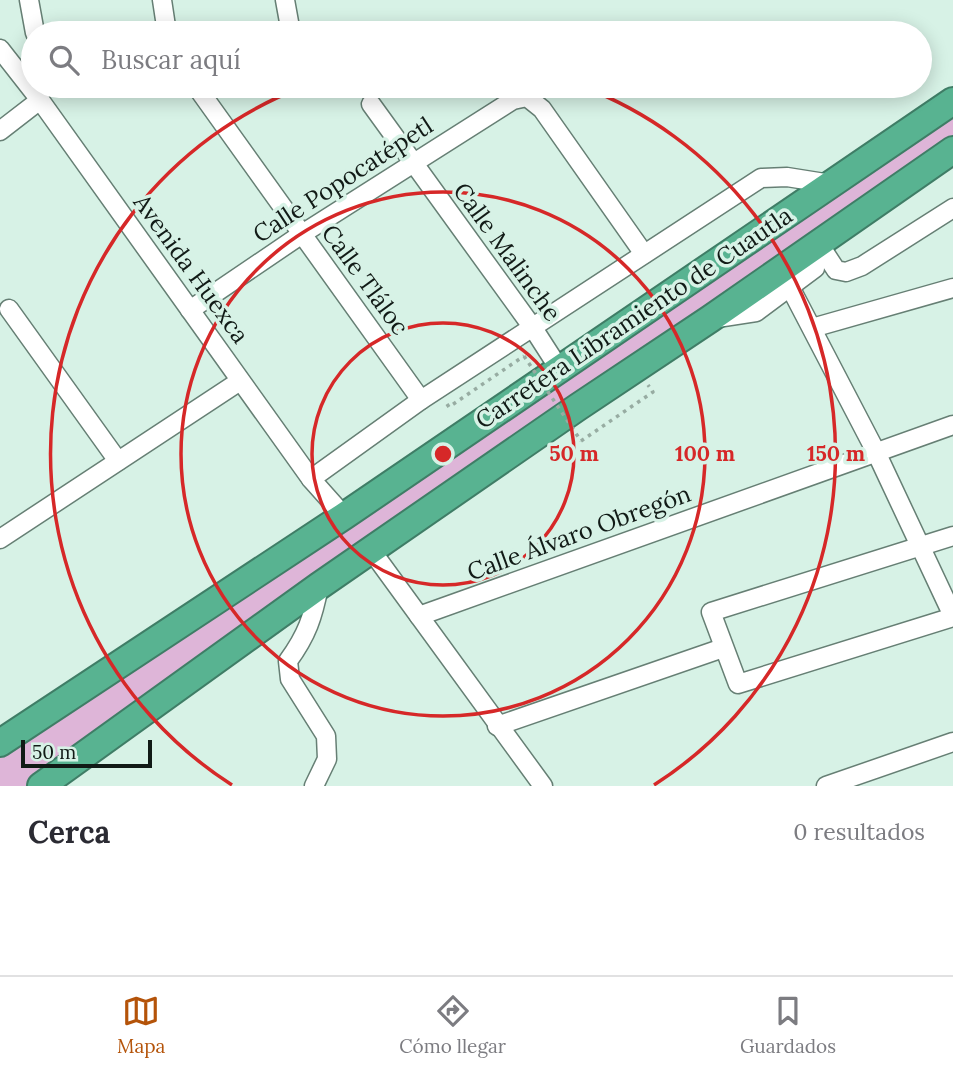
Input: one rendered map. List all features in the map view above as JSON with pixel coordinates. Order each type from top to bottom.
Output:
[{"type":"highway","name":"Carretera Libramiento de Cuautla","points":[[0,743],[344,516],[953,101]]},
{"type":"highway","name":"Carretera Libramiento de Cuautla","points":[[41,786],[319,586],[953,150]]},
{"type":"street","points":[[29,0],[33,21]]},
{"type":"street","points":[[162,0],[165,21]]},
{"type":"street","points":[[285,0],[289,21]]},
{"type":"street","name":"Avenida Huexca","points":[[0,49],[21,73]]},
{"type":"street","points":[[0,131],[34,98]]},
{"type":"street","name":"Avenida Huexca","points":[[42,98],[240,381],[311,479],[344,516]]},
{"type":"street","name":"Calle Tláloc","points":[[205,98],[421,400]]},
{"type":"street","name":"Calle Popocatépetl","points":[[190,310],[302,234],[513,100],[522,98]]},
{"type":"street","name":"Calle Popocatépetl","points":[[528,98],[542,109],[645,254]]},
{"type":"street","name":"Calle Malinche","points":[[371,104],[533,328],[560,370]]},
{"type":"street","points":[[311,479],[421,400],[761,178],[787,177],[831,184]]},
{"type":"street","points":[[816,246],[836,270],[846,272],[862,266],[953,208]]},
{"type":"street","points":[[710,319],[756,312],[815,268],[816,246]]},
{"type":"street","points":[[790,287],[876,452],[920,546],[953,616],[737,684],[711,612],[920,546],[953,536]]},
{"type":"street","points":[[812,328],[953,288]]},
{"type":"street","points":[[9,309],[118,461]]},
{"type":"street","points":[[0,539],[240,381]]},
{"type":"street","name":"Calle Álvaro Obregón","points":[[419,616],[953,425]]},
{"type":"street","points":[[371,550],[542,786]]},
{"type":"street","points":[[314,786],[327,759],[326,736],[290,678],[288,661],[302,642],[313,618],[319,586]]},
{"type":"street","points":[[497,726],[723,648]]},
{"type":"street","points":[[826,786],[953,742]]},
{"type":"path","points":[[524,356],[581,441]]},
{"type":"shaded area","points":[[953,101],[953,150],[42,786],[0,786],[0,743]]}]
